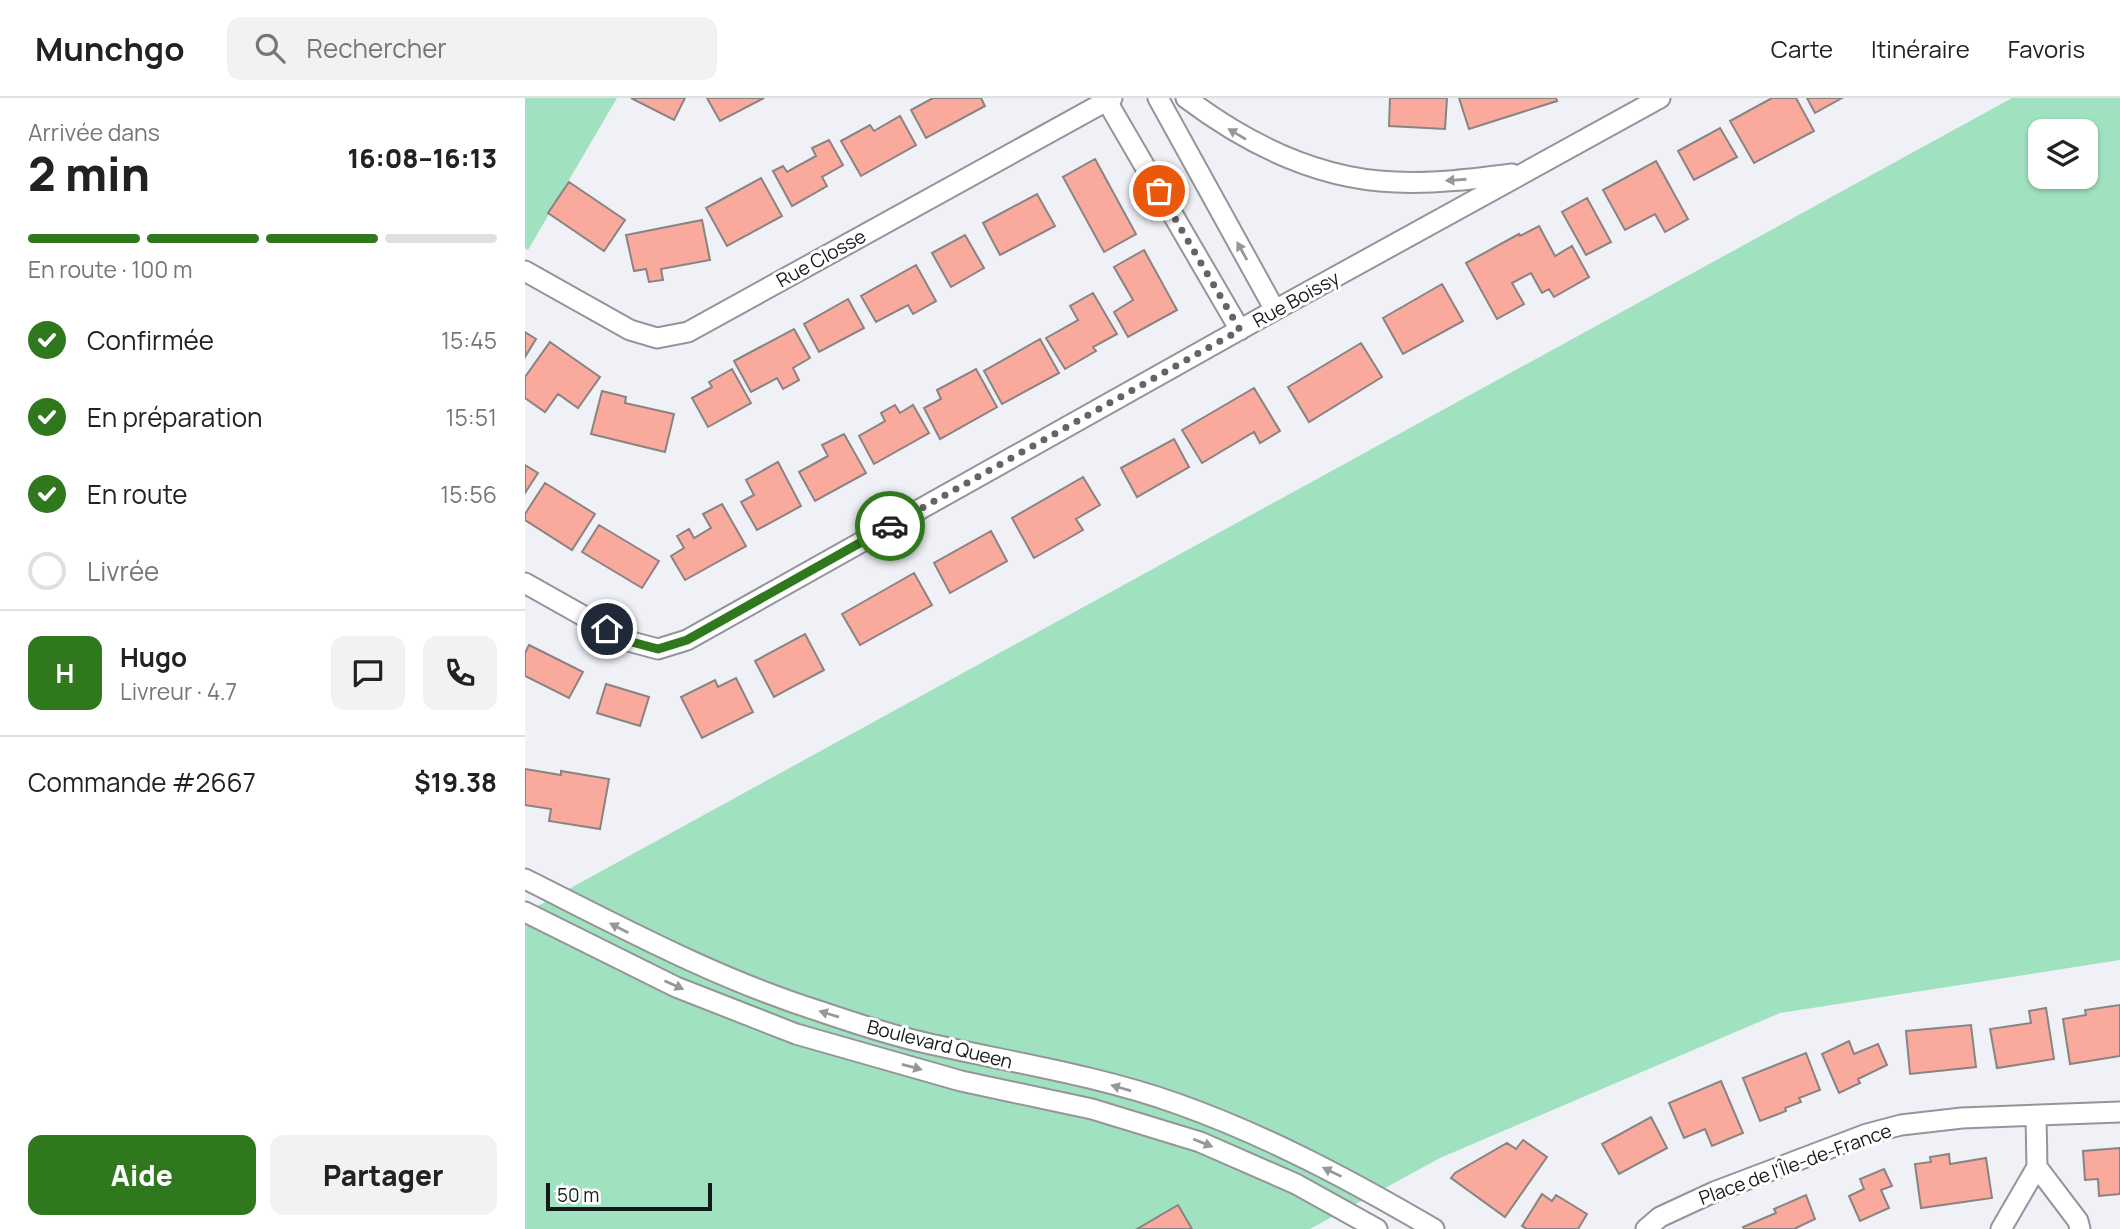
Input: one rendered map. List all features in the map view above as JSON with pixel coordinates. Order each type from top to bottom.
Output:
[{"type":"street","points":[[1158,98],[1275,310]]},
{"type":"street","points":[[1186,98],[1235,134],[1276,154],[1333,173],[1394,182],[1455,181],[1524,173]]},
{"type":"street","name":"Rue Boissy","points":[[525,583],[628,641],[658,649],[687,640],[1275,310],[1660,98]]},
{"type":"street","points":[[1108,99],[1240,330]]},
{"type":"street","name":"Rue Closse","points":[[525,271],[630,330],[657,338],[688,332],[1108,99]]},
{"type":"street","name":"Boulevard Queen","points":[[525,879],[635,936],[764,992],[817,1011],[922,1042],[1098,1081],[1175,1103],[1267,1140],[1362,1187],[1434,1229]]},
{"type":"street","name":"Boulevard Queen","points":[[525,912],[676,987],[796,1034],[961,1081],[1092,1109],[1170,1131],[1275,1174],[1377,1229]]},
{"type":"street","name":"Place de l'Île-de-France","points":[[1646,1229],[1660,1217],[1681,1206],[1867,1134],[1929,1121],[2120,1112]]},
{"type":"street","points":[[2001,1229],[2037,1167],[2036,1116]]},
{"type":"street","points":[[2037,1167],[2078,1221],[2080,1229]]},
{"type":"street","points":[[1348,1213],[1362,1187]]},
{"type":"green space","points":[[525,98],[617,98],[528,250],[525,248]]},
{"type":"green space","points":[[2012,98],[2120,98],[2120,960],[1780,1013],[1440,1158],[1310,1229],[525,1229],[525,913]]},
{"type":"building","points":[[631,98],[685,98],[674,120]]},
{"type":"building","points":[[707,98],[764,98],[720,121]]},
{"type":"building","points":[[933,98],[981,98],[985,106],[926,138],[911,110]]},
{"type":"building","points":[[1390,98],[1447,98],[1445,129],[1389,126]]},
{"type":"building","points":[[1459,98],[1556,98],[1557,101],[1469,129]]},
{"type":"building","points":[[1772,98],[1796,98],[1814,131],[1754,163],[1730,121]]},
{"type":"building","points":[[1807,98],[1842,98],[1815,113]]},
{"type":"building","points":[[900,116],[916,145],[861,176],[841,141],[870,125],[874,131]]},
{"type":"building","points":[[1720,128],[1737,157],[1694,180],[1678,151]]},
{"type":"building","points":[[829,140],[843,165],[822,177],[827,186],[792,206],[773,171],[783,166],[787,172],[816,156],[812,148]]},
{"type":"building","points":[[1095,159],[1136,234],[1104,252],[1063,177]]},
{"type":"building","points":[[1656,161],[1688,219],[1665,232],[1655,214],[1625,230],[1603,190]]},
{"type":"building","points":[[761,178],[782,216],[727,246],[706,208]]},
{"type":"building","points":[[569,182],[625,220],[604,251],[548,213]]},
{"type":"building","points":[[1037,194],[1055,226],[1000,255],[983,223]]},
{"type":"building","points":[[1587,198],[1611,242],[1586,255],[1562,212]]},
{"type":"building","points":[[702,220],[710,260],[661,269],[663,280],[649,282],[646,269],[634,271],[626,235]]},
{"type":"building","points":[[1539,226],[1555,256],[1572,246],[1589,277],[1554,297],[1549,289],[1542,293],[1531,273],[1512,283],[1524,304],[1497,319],[1466,263]]},
{"type":"building","points":[[965,235],[984,268],[951,287],[932,253]]},
{"type":"building","points":[[1144,250],[1177,310],[1128,337],[1114,312],[1133,300],[1114,267]]},
{"type":"building","points":[[916,265],[936,301],[913,314],[908,305],[876,322],[861,296]]},
{"type":"building","points":[[1442,284],[1463,321],[1403,354],[1383,318]]},
{"type":"building","points":[[1093,293],[1117,334],[1093,347],[1096,351],[1065,369],[1046,338],[1078,320],[1070,306]]},
{"type":"building","points":[[848,299],[864,328],[819,352],[804,324]]},
{"type":"building","points":[[794,329],[810,358],[793,368],[799,380],[783,389],[777,378],[751,392],[734,361]]},
{"type":"building","points":[[525,332],[536,339],[525,357]]},
{"type":"building","points":[[1040,339],[1059,373],[1002,404],[984,371]]},
{"type":"building","points":[[550,342],[600,377],[578,408],[558,394],[545,412],[525,398],[525,377]]},
{"type":"building","points":[[1361,343],[1382,377],[1309,422],[1288,387]]},
{"type":"building","points":[[732,369],[751,403],[708,427],[692,398],[712,387],[709,382]]},
{"type":"building","points":[[976,369],[997,407],[940,439],[924,408],[941,399],[937,390]]},
{"type":"building","points":[[1254,388],[1280,431],[1260,443],[1254,432],[1202,463],[1182,430]]},
{"type":"building","points":[[602,391],[626,397],[625,403],[674,414],[665,452],[591,434]]},
{"type":"building","points":[[895,405],[900,413],[913,405],[929,433],[874,464],[859,436],[885,421],[881,413]]},
{"type":"building","points":[[844,434],[866,473],[815,501],[799,472],[828,456],[822,445]]},
{"type":"building","points":[[1174,439],[1189,467],[1137,497],[1121,468]]},
{"type":"building","points":[[778,462],[801,506],[757,530],[741,502],[754,495],[746,480]]},
{"type":"building","points":[[525,465],[538,473],[525,493]]},
{"type":"building","points":[[1083,477],[1100,505],[1076,519],[1083,530],[1034,558],[1012,518]]},
{"type":"building","points":[[545,483],[595,514],[572,550],[525,520],[525,514]]},
{"type":"building","points":[[722,504],[746,546],[685,580],[671,556],[684,548],[677,536],[689,529],[694,538],[711,528],[703,514]]},
{"type":"building","points":[[599,525],[659,561],[642,588],[582,552]]},
{"type":"building","points":[[991,531],[1007,561],[950,593],[934,563]]},
{"type":"building","points":[[914,573],[932,605],[860,645],[842,614]]},
{"type":"building","points":[[805,634],[824,670],[774,697],[755,661]]},
{"type":"building","points":[[529,645],[583,672],[569,698],[525,676],[525,653]]},
{"type":"building","points":[[736,678],[753,712],[702,738],[681,697],[715,680],[718,687]]},
{"type":"building","points":[[606,684],[649,697],[640,726],[597,713]]},
{"type":"building","points":[[525,769],[561,775],[561,771],[609,779],[600,829],[549,821],[551,809],[525,805]]},
{"type":"building","points":[[2120,1005],[2120,1056],[2070,1064],[2063,1019],[2086,1015],[2085,1010]]},
{"type":"building","points":[[2046,1008],[2054,1059],[1997,1068],[1990,1029],[2031,1023],[2029,1011]]},
{"type":"building","points":[[1971,1025],[1976,1067],[1910,1074],[1906,1031]]},
{"type":"building","points":[[1849,1041],[1854,1054],[1878,1044],[1887,1065],[1858,1079],[1860,1083],[1839,1093],[1822,1054]]},
{"type":"building","points":[[1806,1053],[1820,1090],[1799,1098],[1801,1102],[1785,1108],[1786,1111],[1760,1121],[1743,1078]]},
{"type":"building","points":[[1721,1081],[1743,1133],[1712,1146],[1705,1129],[1684,1138],[1669,1103]]},
{"type":"building","points":[[1651,1117],[1667,1148],[1619,1174],[1602,1144]]},
{"type":"building","points":[[1523,1140],[1547,1157],[1505,1217],[1451,1178],[1455,1173],[1507,1143],[1516,1149]]},
{"type":"building","points":[[2120,1148],[2120,1194],[2099,1196],[2098,1179],[2085,1180],[2083,1151]]},
{"type":"building","points":[[1949,1154],[1950,1164],[1986,1158],[1992,1198],[1921,1208],[1915,1164],[1931,1162],[1930,1157]]},
{"type":"building","points":[[1884,1169],[1892,1186],[1881,1190],[1889,1208],[1860,1221],[1849,1196],[1864,1189],[1860,1179]]},
{"type":"building","points":[[1542,1194],[1552,1201],[1556,1195],[1587,1214],[1578,1229],[1527,1229],[1522,1226]]},
{"type":"building","points":[[1806,1195],[1815,1219],[1794,1229],[1744,1229],[1743,1227],[1776,1213],[1774,1209]]},
{"type":"building","points":[[1178,1205],[1192,1229],[1137,1229]]},
{"type":"way so far","points":[[890,526],[1240,330],[1159,191]]},
{"type":"route","points":[[607,629],[628,641],[658,649],[687,640],[890,526]]}]
